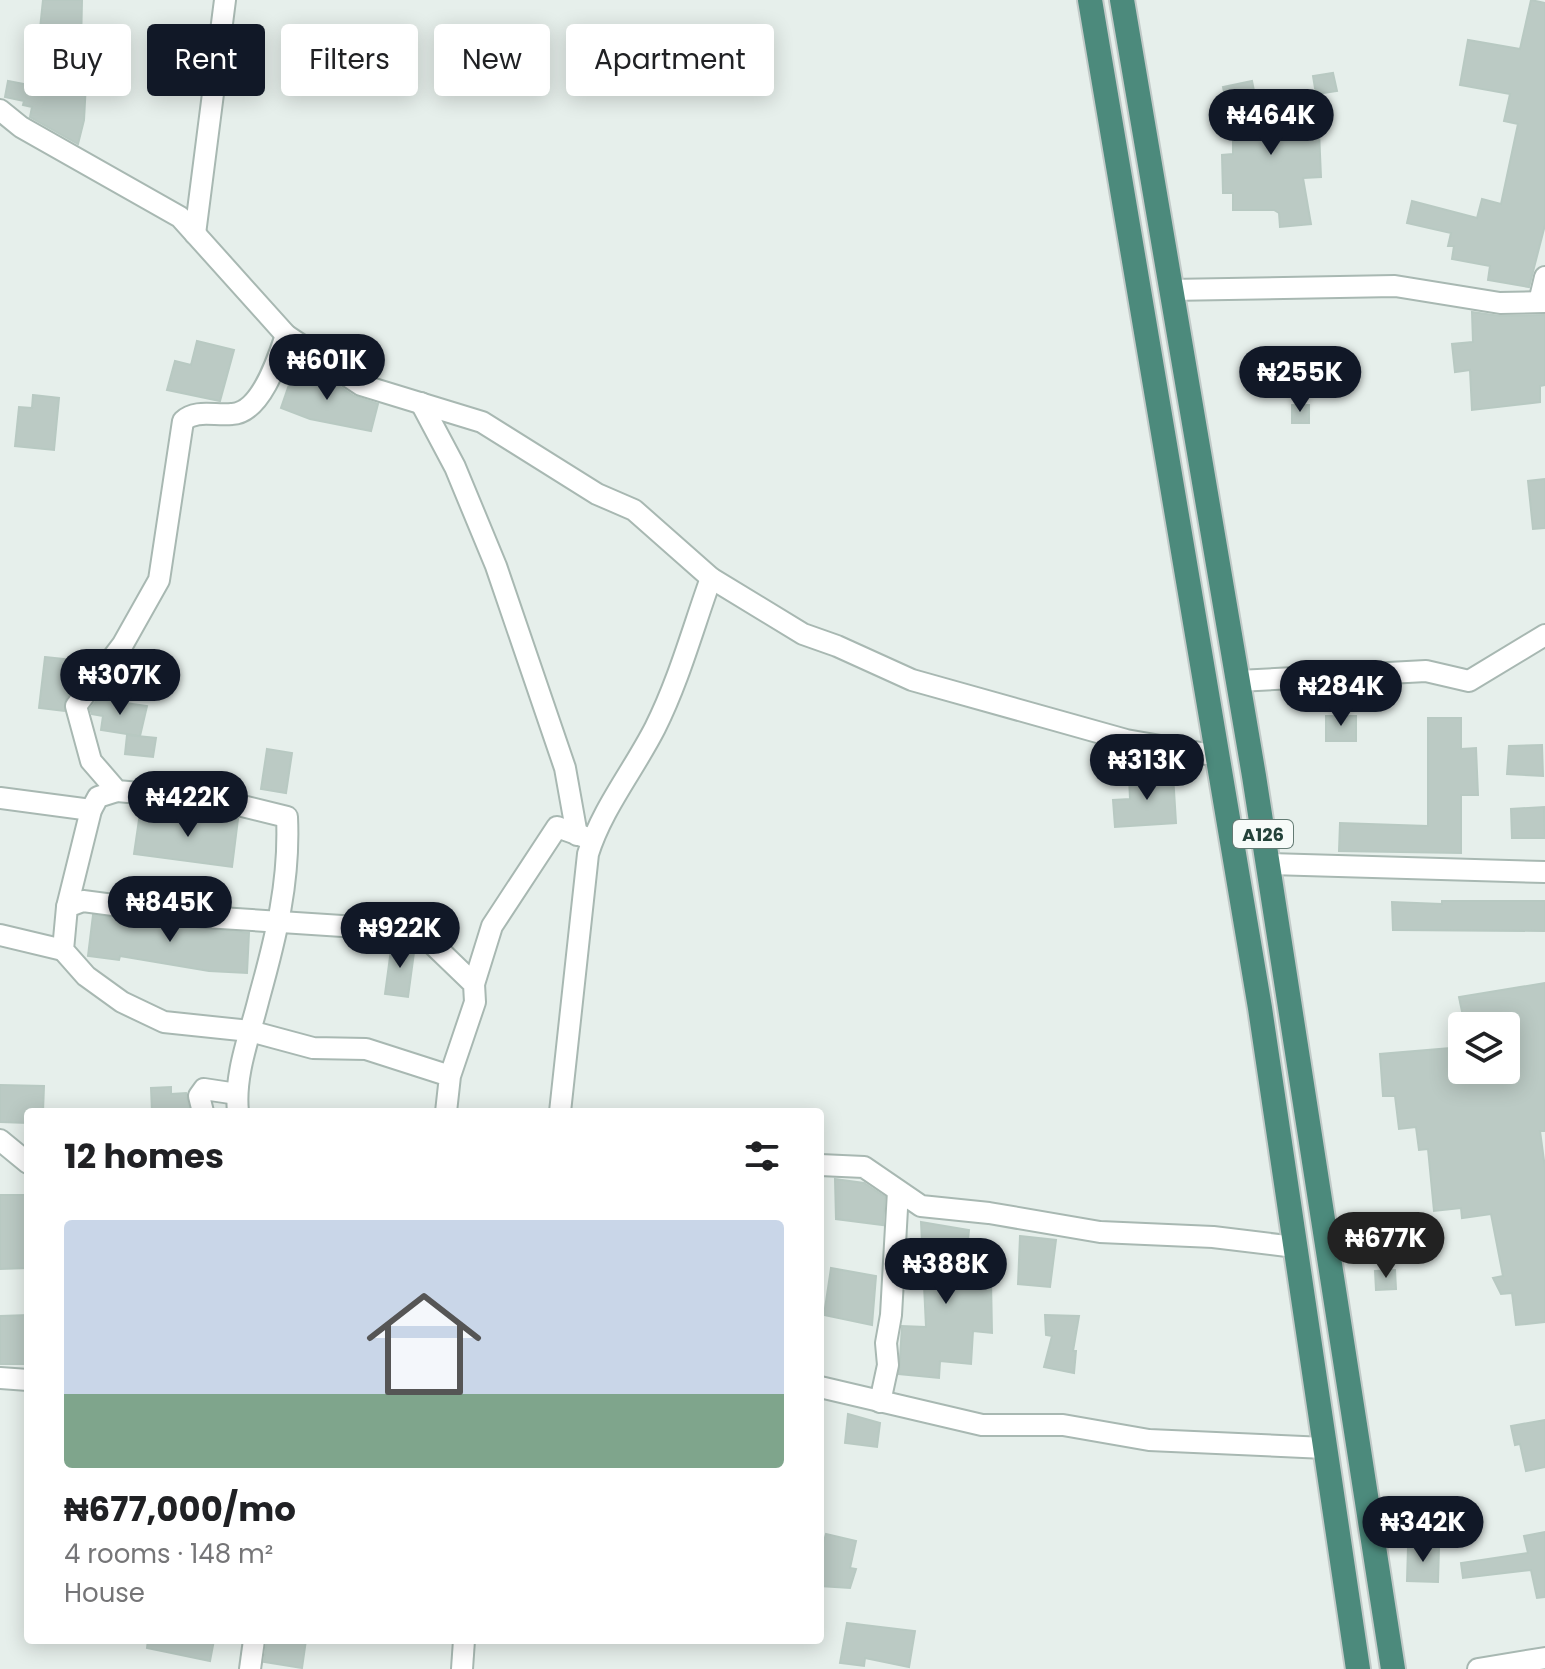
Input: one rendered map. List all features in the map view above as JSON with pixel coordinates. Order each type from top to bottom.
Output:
[{"type":"highway","name":"A126","points":[[1090,0],[1218,756],[1358,1669]]},
{"type":"highway","name":"A126","points":[[1122,0],[1268,864],[1393,1669]]},
{"type":"street","points":[[195,234],[225,0]]},
{"type":"street","points":[[0,110],[21,127],[180,217],[286,335],[361,385],[482,422],[597,494],[634,510],[711,578],[803,634],[912,680],[1126,740],[1218,756]]},
{"type":"street","points":[[1170,290],[1395,286],[1500,303],[1542,302],[1545,277]]},
{"type":"street","points":[[117,791],[91,761],[76,706],[123,644],[159,580],[183,421],[197,414],[236,415],[250,406],[271,379],[286,335]]},
{"type":"street","points":[[421,403],[455,467],[496,566],[565,768],[585,837],[560,1108]]},
{"type":"street","points":[[585,837],[620,791],[675,686],[711,578]]},
{"type":"street","points":[[1238,681],[1426,671],[1469,681],[1545,635]]},
{"type":"street","points":[[63,950],[67,907],[91,810],[98,797],[117,791],[218,800],[287,817],[289,862],[280,921],[250,1031],[238,1103],[204,1089],[199,1096],[202,1108]]},
{"type":"street","points":[[0,798],[91,810]]},
{"type":"street","points":[[446,1108],[450,1076],[475,1002],[474,984],[492,926],[557,827],[585,837]]},
{"type":"street","points":[[1268,864],[1545,872]]},
{"type":"street","points":[[67,907],[83,901],[205,917],[419,931],[474,984]]},
{"type":"street","points":[[0,935],[63,950],[86,976],[122,1002],[164,1022],[250,1031],[313,1048],[366,1049],[450,1076]]},
{"type":"street","points":[[0,1140],[24,1160]]},
{"type":"street","points":[[824,1165],[864,1167],[921,1206],[989,1213],[1100,1232],[1213,1237],[1295,1247]]},
{"type":"street","points":[[880,1402],[888,1365],[886,1343],[891,1315],[898,1191]]},
{"type":"street","points":[[0,1378],[24,1380]]},
{"type":"street","points":[[824,1388],[982,1425],[1063,1425],[1149,1440],[1325,1448]]},
{"type":"street","points":[[250,1669],[253,1644]]},
{"type":"street","points":[[462,1669],[464,1644]]},
{"type":"street","points":[[1478,1669],[1545,1658]]},
{"type":"building","points":[[43,0],[82,0],[81,24],[40,24]]},
{"type":"building","points":[[1531,0],[1545,3],[1545,225],[1529,287],[1488,280],[1490,266],[1452,259],[1454,246],[1448,246],[1451,233],[1407,223],[1412,201],[1477,218],[1482,199],[1501,204],[1518,124],[1504,121],[1510,94],[1460,85],[1468,40],[1520,49]]},
{"type":"building","points":[[1333,73],[1337,91],[1316,94],[1313,76]]},
{"type":"building","points":[[8,81],[24,84],[24,96],[85,96],[78,144],[30,117],[32,107],[23,105],[24,101],[5,97]]},
{"type":"building","points":[[1252,81],[1258,111],[1318,108],[1321,177],[1303,178],[1311,224],[1280,227],[1279,213],[1274,210],[1233,210],[1233,193],[1223,193],[1222,155],[1233,154],[1233,109],[1228,112],[1223,87]]},
{"type":"building","points":[[1472,312],[1500,316],[1545,315],[1545,385],[1540,386],[1540,402],[1472,410],[1470,370],[1455,372],[1452,344],[1473,342]]},
{"type":"building","points":[[197,341],[234,350],[220,401],[167,390],[175,361],[191,365]]},
{"type":"building","points":[[301,365],[315,370],[354,396],[378,404],[371,431],[310,419],[281,408],[291,379],[295,380]]},
{"type":"building","points":[[33,395],[59,398],[54,450],[15,446],[19,407],[32,408]]},
{"type":"building","points":[[1292,405],[1309,405],[1309,423],[1292,423]]},
{"type":"building","points":[[1545,479],[1545,528],[1533,529],[1528,481]]},
{"type":"building","points":[[45,657],[93,662],[66,698],[64,711],[39,708]]},
{"type":"building","points":[[98,699],[147,706],[140,736],[101,730],[103,716],[92,714],[90,709]]},
{"type":"building","points":[[1326,716],[1356,716],[1356,741],[1326,741]]},
{"type":"building","points":[[1428,718],[1461,718],[1461,749],[1476,748],[1478,795],[1461,795],[1461,853],[1339,851],[1340,823],[1428,826]]},
{"type":"building","points":[[127,735],[156,738],[153,757],[125,754]]},
{"type":"building","points":[[1542,745],[1543,776],[1507,774],[1509,746]]},
{"type":"building","points":[[267,749],[292,753],[286,793],[261,789]]},
{"type":"building","points":[[1173,774],[1176,823],[1115,827],[1113,800],[1130,799],[1129,777]]},
{"type":"building","points":[[1544,807],[1545,838],[1512,838],[1511,809]]},
{"type":"building","points":[[140,813],[187,820],[188,814],[238,819],[232,867],[134,854]]},
{"type":"building","points":[[1442,901],[1545,901],[1545,931],[1393,930],[1392,902],[1442,904]]},
{"type":"building","points":[[93,915],[249,933],[247,973],[209,971],[120,956],[119,960],[88,956]]},
{"type":"building","points":[[392,942],[415,945],[408,997],[385,994]]},
{"type":"building","points":[[1545,983],[1545,1131],[1540,1131],[1545,1168],[1545,1322],[1516,1325],[1512,1293],[1501,1294],[1493,1278],[1503,1276],[1491,1214],[1462,1218],[1461,1208],[1434,1211],[1428,1149],[1419,1150],[1416,1127],[1399,1129],[1395,1096],[1383,1096],[1380,1054],[1448,1048],[1448,1084],[1520,1084],[1520,1012],[1462,1012],[1459,997]]},
{"type":"building","points":[[0,1085],[44,1086],[43,1108],[24,1108],[24,1123],[0,1122]]},
{"type":"building","points":[[171,1087],[171,1094],[186,1093],[189,1108],[152,1108],[151,1088]]},
{"type":"building","points":[[835,1179],[864,1183],[885,1197],[883,1225],[836,1219]]},
{"type":"building","points":[[0,1195],[24,1195],[24,1268],[0,1269]]},
{"type":"building","points":[[921,1222],[969,1230],[964,1276],[991,1280],[992,1333],[973,1331],[971,1364],[940,1361],[939,1378],[899,1374],[902,1326],[926,1327]]},
{"type":"building","points":[[1020,1236],[1056,1240],[1050,1287],[1018,1284]]},
{"type":"building","points":[[831,1268],[876,1276],[872,1325],[824,1315]]},
{"type":"building","points":[[1395,1270],[1396,1289],[1376,1290],[1375,1271]]},
{"type":"building","points":[[24,1315],[24,1364],[0,1364],[0,1316]]},
{"type":"building","points":[[1045,1315],[1079,1316],[1073,1351],[1076,1351],[1074,1373],[1044,1367],[1052,1336],[1046,1335]]},
{"type":"building","points":[[848,1414],[880,1423],[877,1447],[845,1443]]},
{"type":"building","points":[[1545,1420],[1545,1467],[1526,1471],[1520,1444],[1515,1445],[1511,1426]]},
{"type":"building","points":[[1545,1532],[1545,1597],[1537,1598],[1531,1570],[1463,1578],[1461,1563],[1528,1553],[1524,1536]]},
{"type":"building","points":[[826,1534],[856,1541],[850,1568],[856,1569],[850,1588],[824,1586]]},
{"type":"building","points":[[1408,1547],[1439,1548],[1438,1582],[1407,1581]]},
{"type":"building","points":[[847,1623],[915,1631],[909,1667],[865,1658],[864,1666],[840,1663]]},
{"type":"building","points":[[148,1644],[213,1644],[210,1661],[147,1648]]},
{"type":"building","points":[[266,1644],[305,1644],[302,1668],[264,1662]]}]
